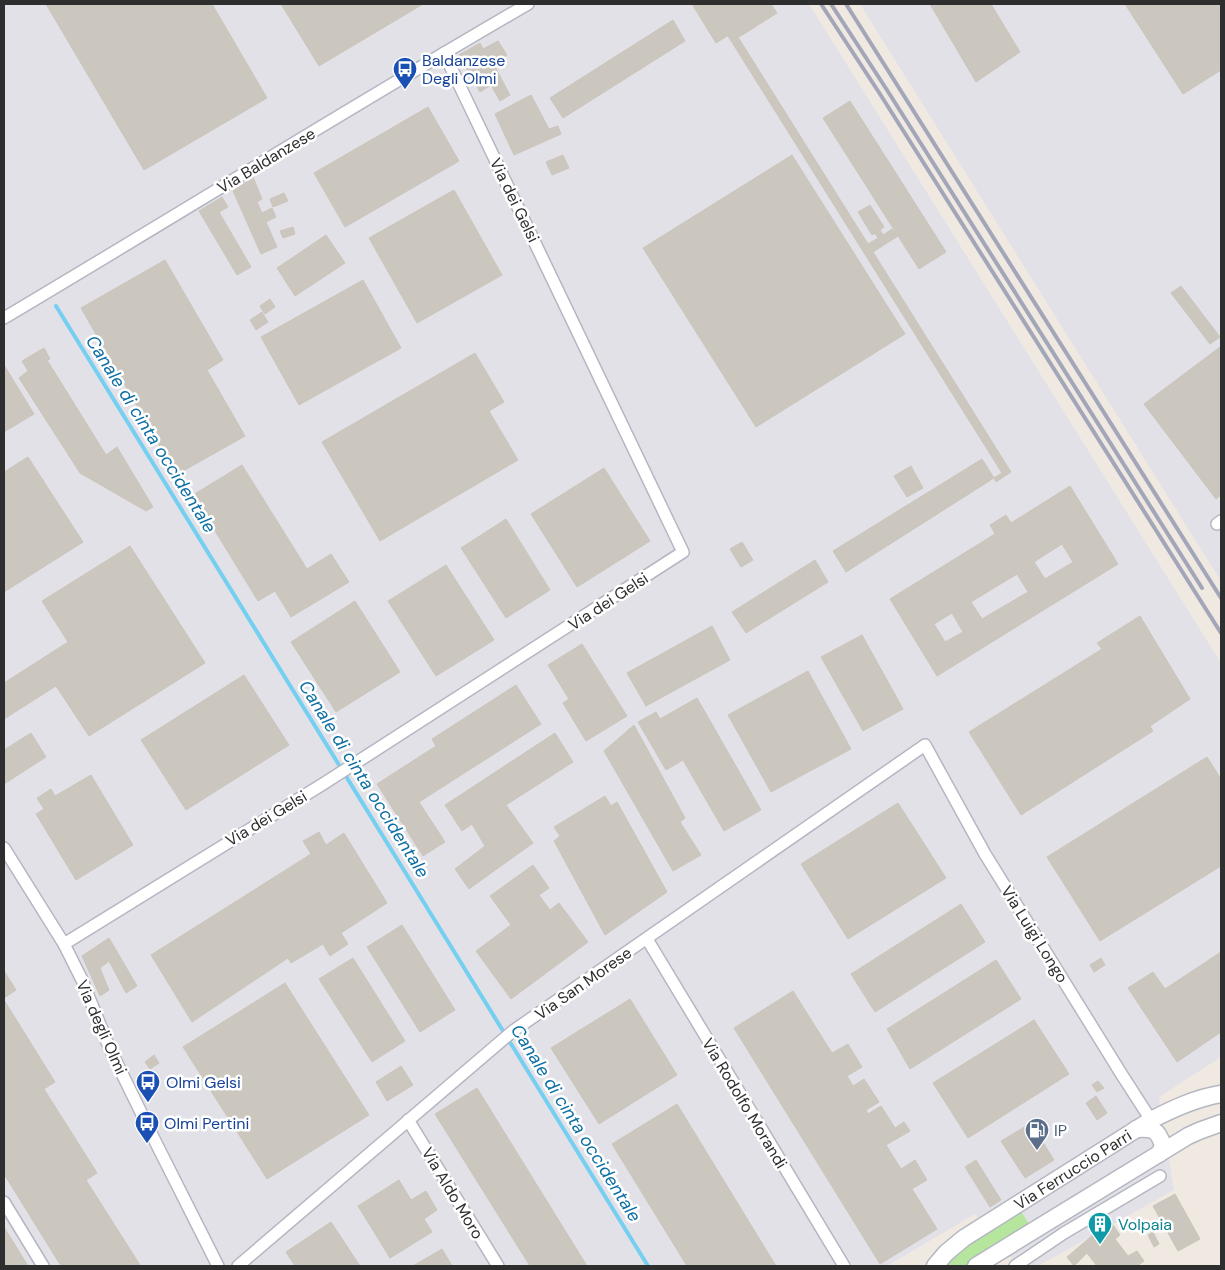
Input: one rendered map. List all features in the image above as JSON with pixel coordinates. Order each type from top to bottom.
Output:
[{"type":"main road","name":"Via Ferruccio Parri","points":[[935,1266],[946,1253],[964,1238],[1151,1120],[1178,1106],[1221,1094]]},
{"type":"main road","name":"Via Ferruccio Parri","points":[[976,1266],[1188,1136],[1221,1123]]},
{"type":"main road","points":[[1136,1130],[1150,1128],[1156,1133],[1163,1146],[1159,1154]]},
{"type":"street","name":"Via Baldanzese","points":[[4,318],[444,52],[528,4]]},
{"type":"street","name":"Via dei Gelsi","points":[[64,944],[323,784],[683,552],[444,52]]},
{"type":"street","name":"Via San Morese","points":[[238,1266],[513,1032],[925,745]]},
{"type":"street","name":"Via Luigi Longo","points":[[925,745],[985,854],[1151,1120]]},
{"type":"street","name":"Via degli Olmi","points":[[5,854],[64,944],[82,980],[109,1047],[218,1266]]},
{"type":"street","name":"Via Rodolfo Morandi","points":[[647,939],[844,1266]]},
{"type":"street","name":"Via Aldo Moro","points":[[408,1120],[498,1266]]},
{"type":"street","points":[[1015,1266],[1064,1233],[1160,1176]]},
{"type":"street","points":[[4,1202],[43,1266]]},
{"type":"shaded area","points":[[4,4],[809,4],[1221,663],[1221,1057],[1159,1097],[1174,1190],[1038,1266],[1018,1266],[975,1214],[887,1266],[4,1266]]},
{"type":"shaded area","points":[[860,4],[1221,4],[1221,581],[1002,231]]},
{"type":"green space","points":[[1020,1210],[1031,1227],[969,1266],[943,1266],[961,1249]]},
{"type":"building","points":[[46,4],[212,4],[267,98],[144,170]]},
{"type":"building","points":[[281,4],[423,4],[319,66]]},
{"type":"building","points":[[692,4],[771,4],[777,13],[744,34],[740,28],[716,43]]},
{"type":"building","points":[[930,4],[991,4],[1020,52],[976,82]]},
{"type":"building","points":[[1125,4],[1221,4],[1221,70],[1183,94]]},
{"type":"building","points":[[673,20],[685,41],[563,118],[550,98]]},
{"type":"building","points":[[740,28],[744,34],[738,37],[868,244],[878,238],[875,233],[880,230],[883,235],[892,229],[898,236],[873,252],[1011,472],[996,482],[994,478],[1002,473],[728,36]]},
{"type":"building","points":[[498,41],[507,55],[493,63],[510,95],[500,101],[491,85],[480,92],[459,55],[480,43],[483,49]]},
{"type":"building","points":[[531,95],[549,129],[558,126],[561,134],[514,155],[495,114]]},
{"type":"building","points":[[850,101],[946,252],[919,269],[823,118]]},
{"type":"building","points":[[428,107],[459,161],[345,227],[314,173]]},
{"type":"building","points":[[563,155],[569,168],[552,175],[546,162]]},
{"type":"building","points":[[792,155],[905,334],[756,427],[643,248]]},
{"type":"building","points":[[253,177],[262,199],[257,202],[262,213],[272,208],[276,217],[266,222],[277,247],[261,254],[233,191]]},
{"type":"building","points":[[454,190],[502,275],[417,323],[369,238]]},
{"type":"building","points":[[284,193],[288,201],[273,207],[270,199]]},
{"type":"building","points":[[222,197],[228,207],[219,212],[251,267],[237,275],[199,211]]},
{"type":"building","points":[[870,205],[884,227],[872,235],[858,212]]},
{"type":"building","points":[[293,227],[295,234],[283,238],[280,231]]},
{"type":"building","points":[[326,235],[345,263],[295,296],[277,268]]},
{"type":"building","points":[[165,260],[223,360],[207,370],[245,436],[176,475],[81,308]]},
{"type":"building","points":[[363,280],[401,348],[299,405],[261,337]]},
{"type":"building","points":[[1181,286],[1220,337],[1210,344],[1171,293]]},
{"type":"building","points":[[270,299],[275,307],[265,314],[260,306]]},
{"type":"building","points":[[262,312],[268,322],[256,330],[250,320]]},
{"type":"building","points":[[1220,347],[1221,495],[1216,499],[1144,404]]},
{"type":"building","points":[[44,348],[50,359],[47,360],[106,455],[117,447],[153,507],[146,511],[80,473],[19,378],[28,371],[22,361]]},
{"type":"building","points":[[475,353],[504,402],[489,411],[518,460],[380,541],[322,442]]},
{"type":"building","points":[[4,365],[34,414],[4,432]]},
{"type":"building","points":[[28,457],[83,542],[4,592],[4,472]]},
{"type":"building","points":[[982,459],[994,478],[846,572],[833,551]]},
{"type":"building","points":[[242,465],[307,569],[331,554],[349,582],[291,617],[275,591],[258,601],[193,495]]},
{"type":"building","points":[[911,466],[923,488],[907,497],[894,476]]},
{"type":"building","points":[[604,468],[650,541],[577,587],[531,514]]},
{"type":"building","points":[[1070,486],[1118,564],[937,676],[890,599],[995,534],[990,525],[1006,515],[1011,523]],"holes":[[[1062,544],[1073,562],[1045,579],[1034,562]],[[1017,574],[1028,592],[982,619],[971,602]],[[952,613],[963,632],[945,642],[934,624]]]},
{"type":"building","points":[[506,519],[550,590],[506,618],[461,548]]},
{"type":"building","points":[[742,542],[753,560],[741,567],[730,549]]},
{"type":"building","points":[[130,546],[205,663],[89,736],[56,686],[4,719],[4,683],[68,642],[42,601]]},
{"type":"building","points":[[815,560],[828,582],[746,633],[732,612]]},
{"type":"building","points":[[446,565],[494,640],[436,676],[388,601]]},
{"type":"building","points":[[355,601],[400,672],[336,712],[291,642]]},
{"type":"building","points":[[1140,616],[1190,699],[1150,726],[1153,731],[1021,815],[969,732],[1102,649],[1097,643]]},
{"type":"building","points":[[712,626],[730,660],[646,706],[627,673]]},
{"type":"building","points":[[862,635],[903,709],[863,731],[821,657]]},
{"type":"building","points":[[582,644],[627,716],[586,741],[563,703],[569,699],[548,665]]},
{"type":"building","points":[[808,671],[851,749],[771,792],[728,715]]},
{"type":"building","points":[[244,675],[289,745],[186,810],[141,740]]},
{"type":"building","points":[[516,685],[541,724],[419,802],[445,842],[423,856],[377,784],[436,746],[432,739]]},
{"type":"building","points":[[697,698],[761,810],[724,831],[683,760],[666,770],[638,722],[656,712],[660,719]]},
{"type":"building","points":[[634,725],[685,818],[680,822],[701,855],[673,871],[604,751]]},
{"type":"building","points":[[31,733],[46,757],[4,784],[4,750]]},
{"type":"building","points":[[555,733],[573,762],[506,805],[533,843],[469,889],[455,869],[485,846],[472,824],[462,831],[445,805]]},
{"type":"building","points":[[1207,757],[1221,779],[1221,866],[1100,941],[1047,857]]},
{"type":"building","points":[[91,775],[133,845],[76,880],[36,814],[44,809],[37,798],[51,789],[55,796]]},
{"type":"building","points":[[605,796],[611,806],[617,802],[667,892],[605,935],[554,841],[560,836],[554,827]]},
{"type":"building","points":[[898,803],[946,878],[848,939],[801,864]]},
{"type":"building","points":[[319,832],[326,845],[344,833],[387,903],[341,933],[348,944],[330,956],[323,944],[291,963],[288,958],[192,1022],[151,955],[311,854],[303,841]]},
{"type":"building","points":[[533,865],[549,888],[539,895],[550,910],[559,903],[588,942],[511,999],[476,951],[511,925],[490,896]]},
{"type":"building","points":[[961,904],[985,942],[875,1012],[851,974]]},
{"type":"building","points":[[402,925],[455,1010],[420,1032],[367,947]]},
{"type":"building","points":[[109,938],[137,986],[126,993],[109,961],[100,968],[109,990],[100,996],[82,956]]},
{"type":"building","points":[[1221,952],[1221,1032],[1177,1062],[1128,988],[1153,972],[1165,989]]},
{"type":"building","points":[[353,958],[405,1041],[372,1062],[319,979]]},
{"type":"building","points":[[1101,958],[1105,965],[1094,972],[1090,965]]},
{"type":"building","points":[[996,960],[1021,999],[910,1069],[887,1029]]},
{"type":"building","points":[[4,971],[16,990],[4,998]]},
{"type":"building","points":[[285,983],[369,1115],[267,1179],[183,1047]]},
{"type":"building","points":[[793,991],[832,1053],[848,1044],[862,1067],[847,1076],[853,1086],[864,1079],[879,1102],[866,1110],[868,1114],[881,1106],[895,1128],[904,1122],[910,1131],[886,1145],[901,1169],[915,1160],[927,1180],[912,1189],[937,1229],[880,1264],[734,1028]]},
{"type":"building","points":[[630,999],[677,1075],[599,1124],[551,1048]]},
{"type":"building","points":[[4,1000],[55,1082],[44,1089],[97,1173],[86,1180],[140,1265],[61,1266],[4,1174]]},
{"type":"building","points":[[1034,1020],[1069,1074],[968,1138],[933,1083]]},
{"type":"building","points":[[154,1055],[159,1063],[150,1069],[145,1062]]},
{"type":"building","points":[[401,1066],[413,1085],[387,1101],[376,1082]]},
{"type":"building","points":[[1098,1081],[1104,1088],[1097,1092],[1092,1085]]},
{"type":"building","points":[[477,1088],[587,1266],[530,1266],[435,1114]]},
{"type":"building","points":[[1096,1096],[1107,1113],[1097,1120],[1086,1103]]},
{"type":"building","points":[[677,1104],[776,1266],[687,1266],[612,1144]]},
{"type":"building","points":[[1031,1123],[1054,1160],[1025,1178],[1001,1141]]},
{"type":"building","points":[[976,1160],[1001,1200],[990,1207],[965,1167]]},
{"type":"building","points":[[399,1180],[411,1200],[426,1191],[437,1210],[424,1219],[432,1232],[390,1258],[358,1206]]},
{"type":"building","points":[[1175,1194],[1200,1239],[1178,1251],[1153,1206]]},
{"type":"building","points":[[331,1222],[360,1266],[295,1266],[286,1252]]},
{"type":"building","name":"Volpaia","points":[[1111,1222],[1120,1235],[1115,1239],[1128,1256],[1137,1251],[1144,1261],[1137,1266],[1097,1266],[1087,1253],[1074,1266],[1067,1257]]},
{"type":"building","points":[[4,1227],[28,1266],[4,1266]]},
{"type":"building","points":[[1153,1232],[1159,1244],[1154,1247],[1148,1235]]},
{"type":"building","points":[[442,1249],[452,1266],[413,1266]]},
{"type":"waterway","name":"Canale di cinta occidentale","points":[[56,306],[648,1266]]},
{"type":"railway","points":[[821,4],[1221,633]]},
{"type":"railway","points":[[831,4],[1202,588]]},
{"type":"railway","points":[[846,4],[1221,598]]},
{"type":"place","name":"Baldanzese Degli Olmi","points":[[405,90]]},
{"type":"place","name":"Olmi Gelsi","points":[[148,1103]]},
{"type":"place","name":"Olmi Pertini","points":[[147,1144]]},
{"type":"place","name":"IP","points":[[1037,1151]]},
{"type":"place","name":"Volpaia","points":[[1100,1245]]}]
